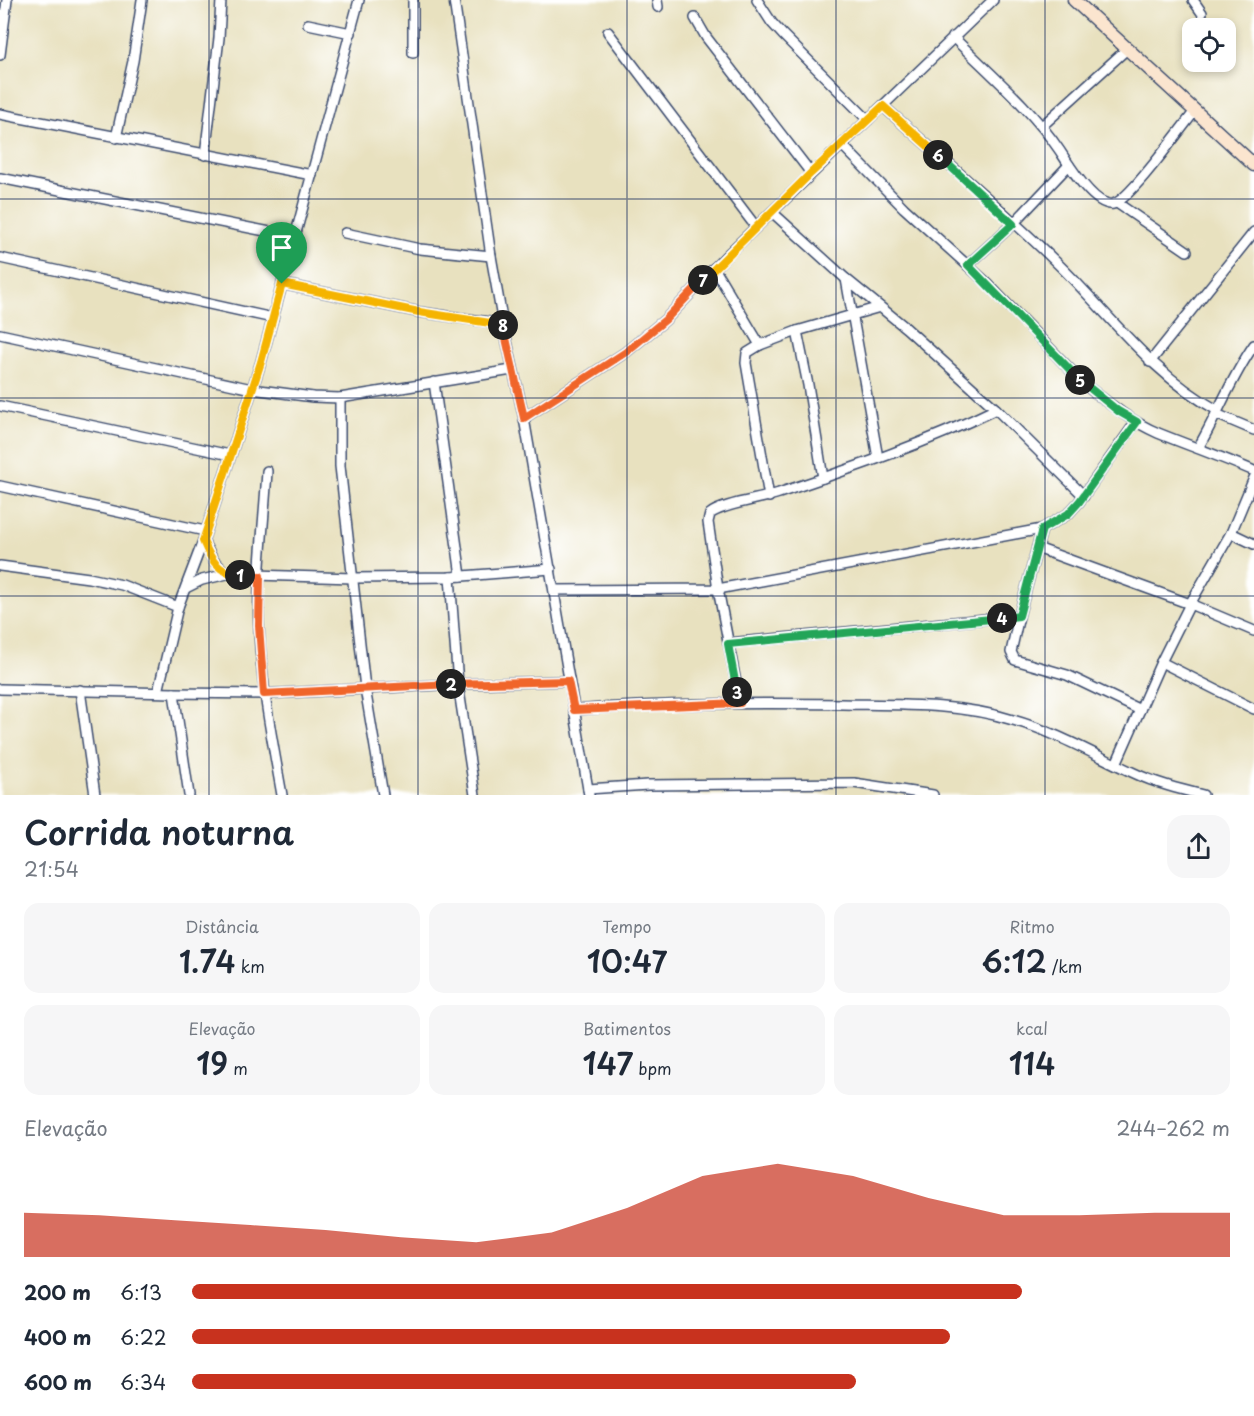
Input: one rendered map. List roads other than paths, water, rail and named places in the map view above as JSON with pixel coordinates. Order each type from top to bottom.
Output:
[{"type":"street","points":[[0,55],[7,0]]},
{"type":"street","points":[[116,138],[133,61],[142,0]]},
{"type":"street","points":[[205,155],[218,47],[221,0]]},
{"type":"street","points":[[158,692],[178,607],[204,536],[273,318],[359,0]]},
{"type":"street","points":[[413,0],[413,53]]},
{"type":"street","points":[[454,0],[491,256],[512,370],[524,418],[588,792],[648,785],[854,783],[933,795]]},
{"type":"street","points":[[757,0],[783,35],[868,120]]},
{"type":"street","points":[[524,418],[646,337],[811,173],[993,0]]},
{"type":"street","points":[[1074,0],[1254,165]]},
{"type":"street","points":[[1193,0],[1202,13]]},
{"type":"street","points":[[695,18],[706,37],[811,173]]},
{"type":"street","points":[[308,24],[351,33]]},
{"type":"street","points":[[608,32],[756,227]]},
{"type":"street","points":[[952,37],[1042,126],[1069,165],[1098,200],[1107,204],[1117,203],[1132,190],[1195,111]]},
{"type":"street","points":[[1042,126],[1127,49]]},
{"type":"street","points":[[883,106],[1059,264],[1150,362],[1216,412],[1254,430]]},
{"type":"street","points":[[0,114],[312,175]]},
{"type":"street","points":[[842,146],[904,208],[968,265],[1084,384],[1118,411],[1157,433],[1254,471]]},
{"type":"street","points":[[968,265],[1013,224],[1069,165]]},
{"type":"street","points":[[0,178],[295,237]]},
{"type":"street","points":[[1117,203],[1187,251]]},
{"type":"street","points":[[772,212],[996,409],[1084,496]]},
{"type":"street","points":[[1150,362],[1254,232]]},
{"type":"street","points":[[345,233],[420,249],[491,256]]},
{"type":"street","points":[[0,258],[273,318]]},
{"type":"street","points":[[714,268],[760,345]]},
{"type":"street","points":[[846,279],[878,458]]},
{"type":"street","points":[[282,284],[419,312],[503,324]]},
{"type":"street","points":[[769,497],[746,359],[747,353],[760,345],[797,331],[880,307]]},
{"type":"street","points":[[797,331],[823,478]]},
{"type":"street","points":[[0,334],[252,389],[340,398],[512,370]]},
{"type":"street","points":[[1198,448],[1234,376],[1254,345]]},
{"type":"street","points":[[434,382],[461,576]]},
{"type":"street","points":[[340,398],[339,448],[365,688],[382,795]]},
{"type":"street","points":[[0,406],[230,455]]},
{"type":"street","points":[[740,703],[718,589],[708,522],[710,514],[720,509],[769,497],[944,434],[996,409]]},
{"type":"street","points":[[554,590],[718,589],[1042,529],[1068,514],[1084,496],[1137,422]]},
{"type":"street","points":[[267,471],[259,626],[264,694],[282,795]]},
{"type":"street","points":[[1116,764],[1161,662],[1190,604],[1231,533],[1254,478]]},
{"type":"street","points":[[0,486],[204,536]]},
{"type":"street","points":[[1042,529],[1011,652],[1014,660],[1067,675],[1140,710]]},
{"type":"street","points":[[1231,533],[1254,544]]},
{"type":"street","points":[[204,536],[213,560],[227,574]]},
{"type":"street","points":[[1037,548],[1190,604],[1254,631]]},
{"type":"street","points":[[0,566],[114,583],[140,590],[178,607]]},
{"type":"street","points":[[186,588],[202,580],[227,574],[353,578],[450,577],[551,569]]},
{"type":"street","points":[[450,577],[458,684],[475,795]]},
{"type":"street","points":[[728,644],[1019,616]]},
{"type":"street","points":[[1161,662],[1254,709]]},
{"type":"street","points":[[0,688],[264,694],[568,681]]},
{"type":"street","points":[[80,690],[95,795]]},
{"type":"street","points":[[174,693],[189,795]]},
{"type":"street","points":[[574,710],[740,703],[907,705],[966,710],[1013,720],[1049,731],[1160,783],[1203,795]]}]
